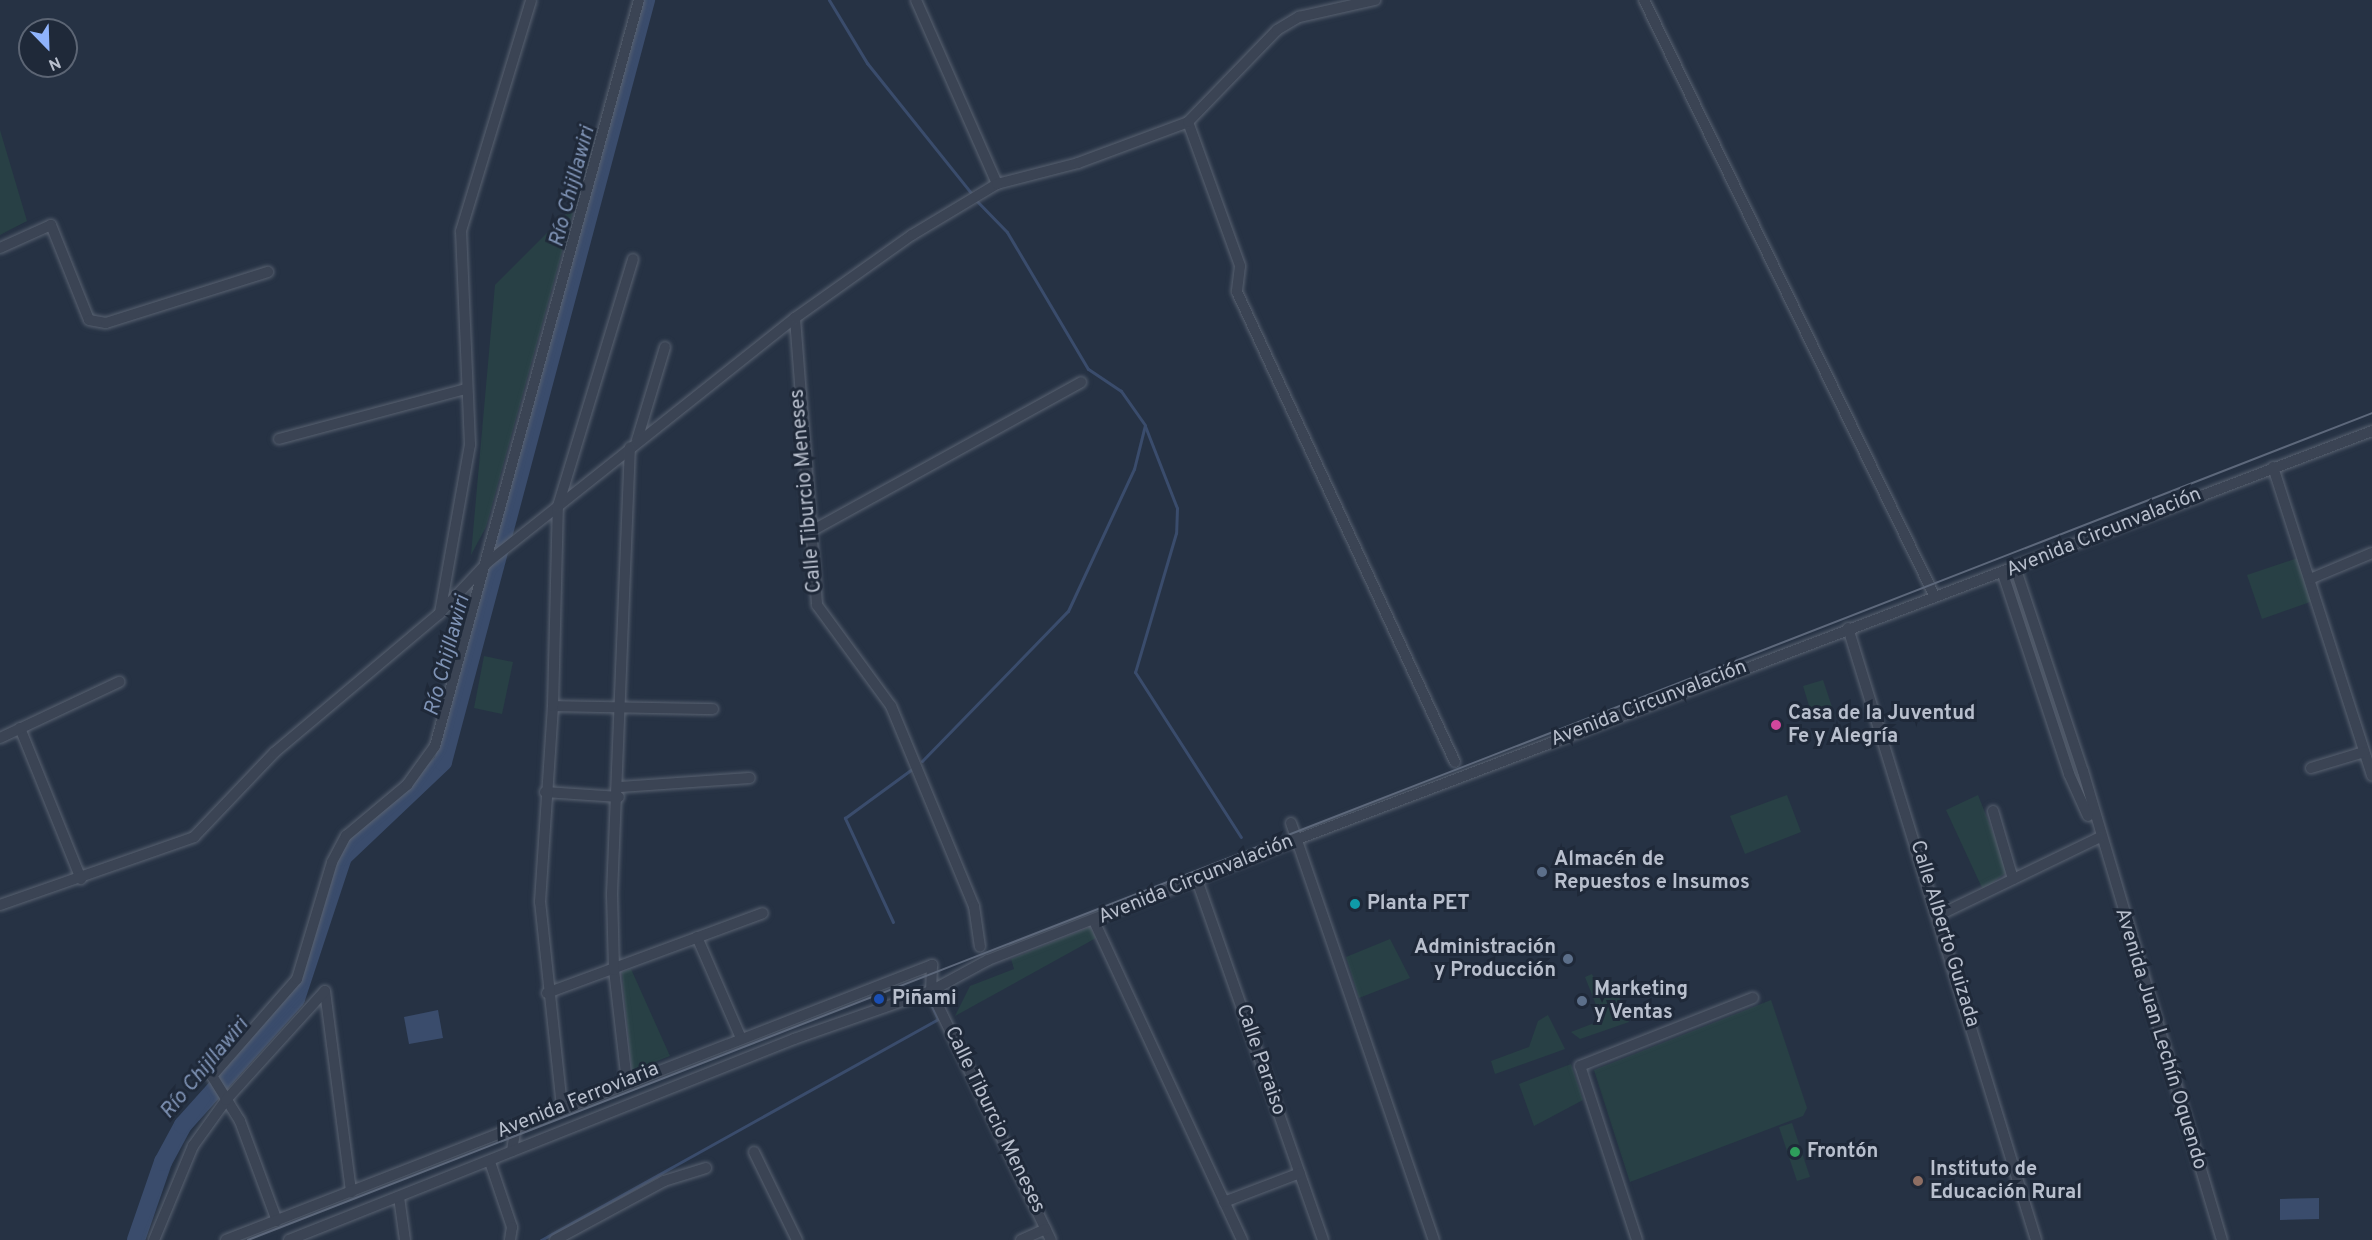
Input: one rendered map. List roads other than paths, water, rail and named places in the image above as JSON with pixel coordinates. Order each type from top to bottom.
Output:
[{"type":"street","points":[[439,614],[470,445],[460,231],[531,0]]},
{"type":"street","points":[[277,1221],[240,1121],[222,1097],[212,1076],[297,979],[332,862],[346,836],[407,785],[435,746],[639,0]]},
{"type":"street","points":[[916,0],[997,184]]},
{"type":"street","points":[[0,904],[81,879],[194,837],[275,752],[439,614],[485,566],[508,550],[634,443],[795,318],[975,198],[997,184],[1078,163],[1188,122],[1276,30],[1299,17],[1375,0]]},
{"type":"street","points":[[1644,0],[1935,597]]},
{"type":"street","points":[[1188,122],[1240,266],[1237,292],[1455,762]]},
{"type":"street","points":[[0,248],[51,225],[90,320],[106,323],[268,272]]},
{"type":"street","points":[[562,1107],[547,993],[540,902],[545,792],[553,706],[558,506],[633,259]]},
{"type":"street","name":"Calle Tiburcio Meneses","points":[[795,318],[808,533],[817,604],[891,706],[974,906],[980,947]]},
{"type":"street","points":[[627,1082],[614,970],[634,443],[665,347]]},
{"type":"street","points":[[808,533],[1081,382]]},
{"type":"street","points":[[279,439],[466,388]]},
{"type":"street","name":"Avenida Circunvalación","points":[[931,991],[988,960],[1094,921],[1298,839],[1848,628],[2003,574],[2015,567],[2273,467],[2372,431]]},
{"type":"street","points":[[2273,467],[2372,776]]},
{"type":"street","points":[[2310,579],[2372,553]]},
{"type":"street","name":"Avenida Juan Lechín Oquendo","points":[[2015,567],[2083,771],[2098,838],[2222,1240]]},
{"type":"street","name":"Avenida Juan Lechín Oquendo","points":[[2003,574],[2069,774],[2098,838]]},
{"type":"street","name":"Calle Alberto Guizada","points":[[1848,628],[1939,915],[2036,1240]]},
{"type":"street","points":[[0,738],[118,682]]},
{"type":"street","points":[[553,706],[623,711],[713,709]]},
{"type":"street","points":[[20,728],[81,879]]},
{"type":"street","points":[[2311,768],[2364,752]]},
{"type":"street","points":[[545,792],[619,792],[750,778]]},
{"type":"street","points":[[1994,811],[2013,879]]},
{"type":"street","points":[[1291,823],[1434,1240]]},
{"type":"street","points":[[1939,915],[2098,838]]},
{"type":"street","name":"Calle Paraiso","points":[[1197,879],[1323,1240]]},
{"type":"street","points":[[547,993],[763,913]]},
{"type":"street","points":[[1094,921],[1242,1240]]},
{"type":"street","points":[[697,937],[741,1038]]},
{"type":"street","name":"Calle Tiburcio Meneses","points":[[932,965],[931,991],[1051,1240]]},
{"type":"street","name":"Avenida Ferroviaria","points":[[226,1240],[562,1107],[932,965]]},
{"type":"street","points":[[153,1240],[193,1146],[222,1097],[325,991],[351,1192]]},
{"type":"street","name":"Avenida Ferroviaria","points":[[294,1239],[490,1162],[512,1151],[931,991]]},
{"type":"street","points":[[1637,1240],[1580,1066],[1753,998]]},
{"type":"street","points":[[512,1151],[516,1126]]},
{"type":"street","points":[[754,1152],[796,1240]]},
{"type":"street","points":[[490,1162],[512,1227],[510,1240]]},
{"type":"street","points":[[555,1240],[664,1181],[706,1168]]},
{"type":"street","points":[[1224,1202],[1300,1173]]},
{"type":"street","points":[[399,1197],[405,1240]]},
{"type":"street","points":[[1021,1240],[1046,1229]]},
{"type":"water","points":[[438,1010],[443,1038],[409,1044],[404,1017]]},
{"type":"water","points":[[2319,1198],[2319,1219],[2280,1220],[2280,1199]]},
{"type":"waterway","name":"Río Chijllawiri","points":[[136,1240],[163,1162],[183,1125],[296,999],[343,857],[443,762],[646,0]]},
{"type":"waterway","points":[[829,0],[867,63],[972,194]]},
{"type":"waterway","points":[[922,761],[1068,611],[1134,469],[1145,425],[1121,391],[1088,369],[1007,232],[976,200]]},
{"type":"waterway","points":[[1145,426],[1177,508],[1176,533],[1135,672],[1241,837]]},
{"type":"waterway","points":[[893,922],[845,818],[912,769]]},
{"type":"waterway","points":[[541,1240],[938,1019],[930,1002]]},
{"type":"tram line","points":[[248,1240],[2372,413]]},
{"type":"place","name":"Casa de la Juventud Fe y Alegría","points":[[1776,725]]},
{"type":"place","name":"Almacén de Repuestos e Insumos","points":[[1542,872]]},
{"type":"place","name":"Planta PET","points":[[1355,904]]},
{"type":"place","name":"Administración y Producción","points":[[1568,959]]},
{"type":"place","name":"Piñami","points":[[879,999]]},
{"type":"place","name":"Marketing y Ventas","points":[[1582,1001]]},
{"type":"place","name":"Frontón","points":[[1795,1152]]},
{"type":"place","name":"Instituto de Educación Rural","points":[[1918,1181]]}]
